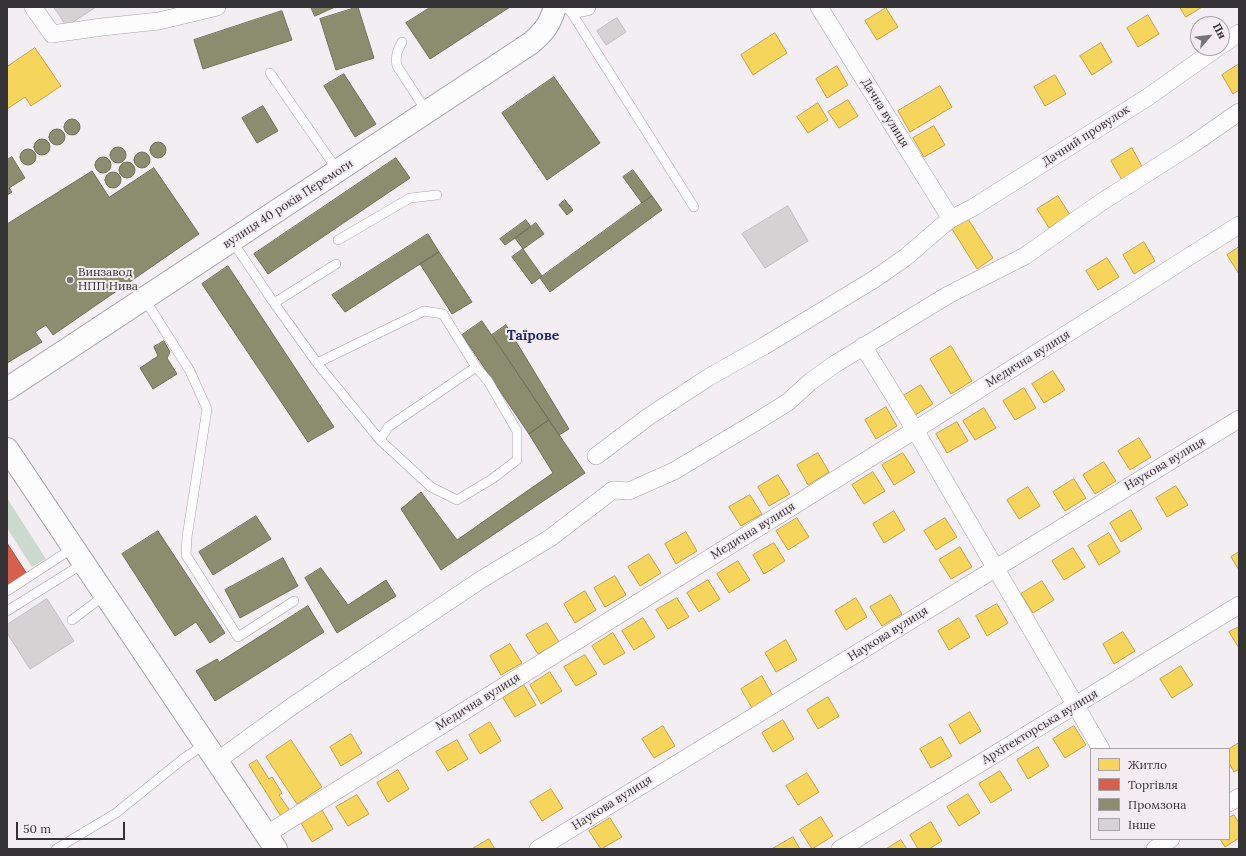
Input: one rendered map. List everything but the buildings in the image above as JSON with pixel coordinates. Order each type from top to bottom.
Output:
[{"type":"street","points":[[34,7],[52,34],[102,26],[159,21],[217,7]]},
{"type":"street","name":"вулиця 40 років Перемоги","points":[[7,389],[531,43],[542,34],[549,24],[555,7]]},
{"type":"street","points":[[570,7],[577,10],[587,7]]},
{"type":"street","name":"Дачна вулиця","points":[[824,9],[951,219]]},
{"type":"street","points":[[1230,39],[1239,33]]},
{"type":"street","name":"Дачний провулок","points":[[596,456],[648,417],[709,377],[764,346],[873,280],[906,257],[951,219],[974,208],[1148,97],[1206,56]]},
{"type":"street","points":[[211,752],[291,707],[482,579],[550,538],[613,490],[629,491],[674,471],[788,402],[810,382],[863,346],[948,295],[1025,256],[1100,203],[1193,144],[1239,112]]},
{"type":"street","name":"Медична вулиця","points":[[271,842],[915,430],[1239,225]]},
{"type":"street","points":[[863,346],[915,430],[1100,748]]},
{"type":"street","name":"Наукова вулиця","points":[[538,849],[1239,419]]},
{"type":"street","points":[[7,449],[271,842]]},
{"type":"street","name":"Архітекторська вулиця","points":[[840,849],[1239,605]]},
{"type":"street","points":[[1230,802],[1239,797]]},
{"type":"lane","points":[[570,7],[694,207]]},
{"type":"lane","points":[[402,42],[397,50],[397,66],[427,112]]},
{"type":"lane","points":[[270,73],[338,171]]},
{"type":"lane","points":[[338,240],[410,198],[437,195]]},
{"type":"lane","points":[[232,241],[317,363],[380,440],[431,487],[457,500],[492,479],[517,460],[517,430],[488,382],[476,367],[443,314],[424,311],[317,363]]},
{"type":"lane","points":[[274,303],[336,264]]},
{"type":"lane","points":[[144,298],[190,371],[207,409],[187,537],[186,555],[238,638],[294,601]]},
{"type":"lane","points":[[380,440],[388,426],[476,367]]},
{"type":"lane","points":[[7,591],[78,555]]},
{"type":"lane","points":[[7,611],[78,555]]},
{"type":"lane","points":[[72,620],[105,595]]},
{"type":"lane","points":[[56,849],[116,812],[183,759],[211,752]]},
{"type":"shaded area","points":[[7,498],[46,559],[32,567],[7,528]]},
{"type":"place","name":"Винзавод НПП Нива","points":[[70,280]]},
{"type":"district","name":"Таїрове","points":[[533,336]]}]
